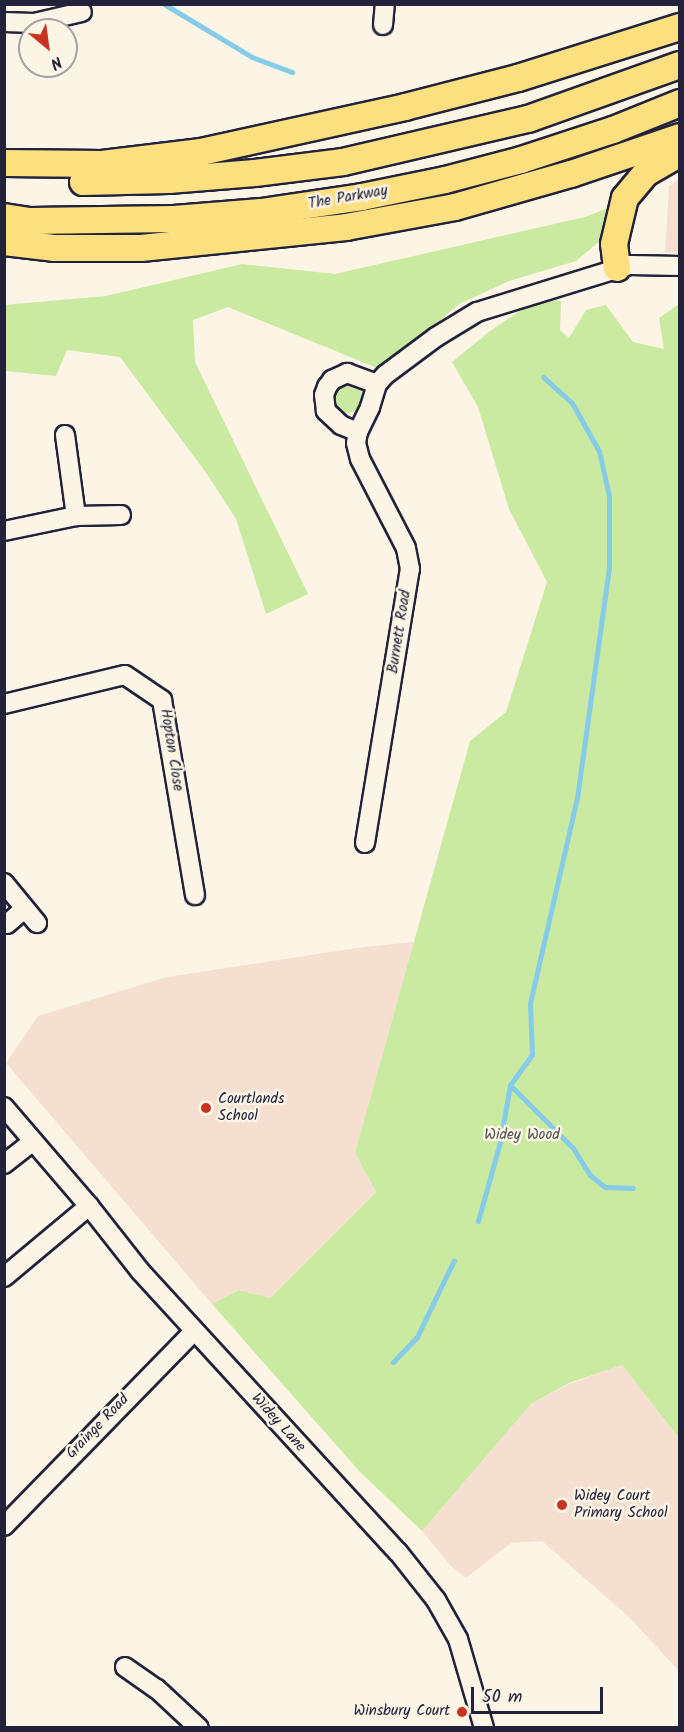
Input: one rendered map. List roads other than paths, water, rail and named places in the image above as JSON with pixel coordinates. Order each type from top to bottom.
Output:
[{"type":"highway","points":[[4,163],[102,164],[201,153],[405,107],[518,78],[680,27]]},
{"type":"highway","points":[[4,178],[73,182],[169,180],[255,173],[343,162],[528,119],[680,65]]},
{"type":"highway","name":"The Parkway","points":[[4,217],[40,221],[174,219],[261,212],[362,197],[445,180],[521,160],[613,130],[680,102]]},
{"type":"highway","points":[[4,242],[54,248],[141,249],[346,227],[455,207],[571,174],[680,137]]},
{"type":"highway","points":[[617,268],[614,244],[625,198],[646,173],[680,153]]},
{"type":"street","points":[[383,25],[385,4]]},
{"type":"street","points":[[4,22],[34,23],[82,12]]},
{"type":"street","points":[[377,384],[356,374],[347,373],[332,380],[324,395],[326,411],[341,424],[358,432],[370,407],[377,384],[385,375],[436,337],[477,312],[630,265],[680,266]]},
{"type":"street","name":"Burnett Road","points":[[358,432],[356,443],[360,459],[406,548],[410,568],[373,833]]},
{"type":"street","points":[[65,435],[76,516]]},
{"type":"street","points":[[4,531],[76,516],[121,515]]},
{"type":"street","name":"Hopton Close","points":[[4,704],[124,675],[162,700],[195,895]]},
{"type":"street","points":[[4,883],[37,923]]},
{"type":"street","points":[[7,924],[24,909]]},
{"type":"street","name":"Widey Lane","points":[[4,1107],[89,1206],[141,1272],[398,1552],[436,1600],[458,1639],[484,1728]]},
{"type":"street","points":[[4,1164],[33,1141]]},
{"type":"street","points":[[4,1277],[89,1206]]},
{"type":"street","name":"Grainge Road","points":[[4,1526],[194,1331]]},
{"type":"street","points":[[125,1667],[157,1689],[199,1728]]},
{"type":"waterway","points":[[164,4],[252,57],[292,72]]},
{"type":"waterway","points":[[478,1221],[500,1142],[510,1085],[532,1055],[530,1003],[577,798],[609,567],[609,496],[599,451],[572,403],[543,377]]},
{"type":"waterway","points":[[510,1085],[573,1148],[590,1175],[605,1187],[633,1188]]},
{"type":"waterway","points":[[393,1362],[417,1337],[454,1260]]},
{"type":"place","name":"Courtlands School","points":[[206,1108]]},
{"type":"place","name":"Widey Court Primary School","points":[[562,1505]]},
{"type":"place","name":"Winsbury Court","points":[[462,1712]]},
{"type":"park label","name":"Widey Wood","points":[[522,1136]]}]
